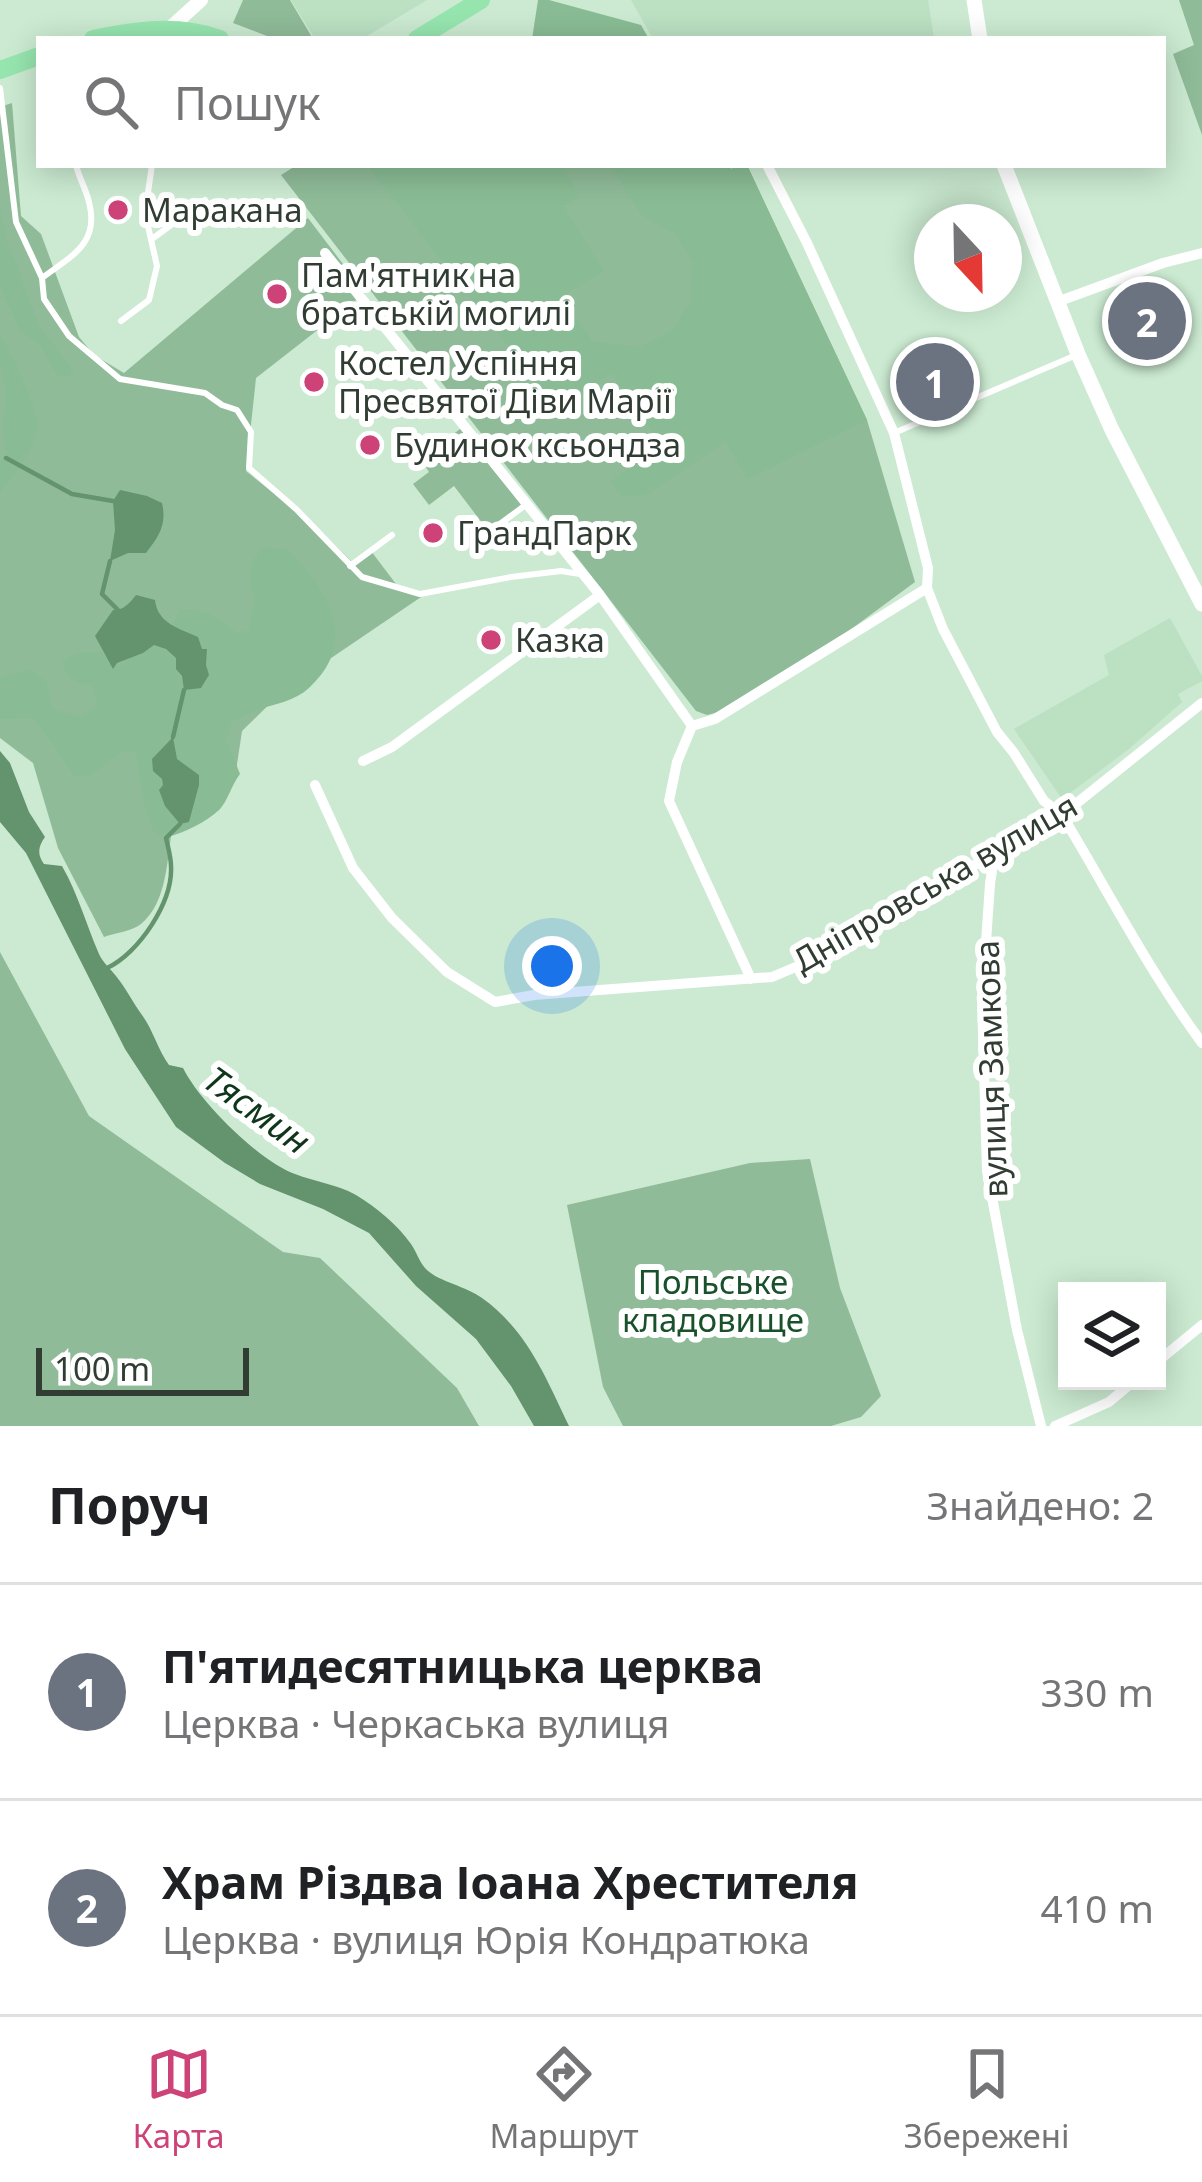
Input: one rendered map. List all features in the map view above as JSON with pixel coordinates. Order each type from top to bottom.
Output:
[{"type":"main road","points":[[421,36],[481,0]]},
{"type":"main road","points":[[974,0],[980,36]]},
{"type":"main road","points":[[106,36],[170,29],[211,36]]},
{"type":"main road","points":[[0,70],[36,57]]},
{"type":"main road","points":[[1005,168],[1112,430],[1196,577],[1202,604]]},
{"type":"street","points":[[170,29],[201,0]]},
{"type":"street","points":[[197,31],[194,14],[201,0]]},
{"type":"street","points":[[769,168],[895,433],[928,568],[927,588],[944,629],[997,732],[1044,801],[1062,814],[1167,994],[1202,1043]]},
{"type":"street","points":[[325,253],[584,574],[692,726]]},
{"type":"street","points":[[1057,302],[1163,262],[1202,253]]},
{"type":"street","points":[[692,726],[715,719],[927,588]]},
{"type":"street","points":[[364,761],[392,747],[600,596]]},
{"type":"street","name":"Дніпровська вулиця","points":[[316,785],[353,868],[392,918],[447,972],[495,1002],[751,979],[772,977],[798,966],[1062,814],[1202,704]]},
{"type":"street","points":[[692,726],[677,762],[669,801],[751,979]]},
{"type":"street","name":"вулиця Замкова","points":[[995,851],[982,1000],[987,1171],[1041,1426]]},
{"type":"street","points":[[1166,1355],[1202,1325]]},
{"type":"street","points":[[1055,1426],[1109,1402],[1124,1390]]},
{"type":"lane","points":[[0,88],[16,222],[42,278],[44,298],[69,336],[102,367],[120,379],[205,393],[237,410],[251,432],[249,469],[362,577],[420,594],[511,577],[584,574]]},
{"type":"lane","points":[[42,278],[84,246],[93,228],[77,168]]},
{"type":"lane","points":[[122,321],[149,300],[158,266],[146,213],[152,168]]},
{"type":"lane","points":[[152,239],[206,200]]},
{"type":"lane","points":[[895,433],[1078,354]]},
{"type":"lane","points":[[477,541],[527,504]]},
{"type":"lane","points":[[350,566],[392,536]]},
{"type":"shaded area","points":[[291,0],[427,0],[367,36],[313,36]]},
{"type":"shaded area","points":[[538,0],[549,0],[641,25],[647,36],[532,36]]},
{"type":"shaded area","points":[[631,0],[928,0],[934,36],[651,36]]},
{"type":"shaded area","points":[[369,168],[563,168],[580,196],[564,206],[604,271],[562,296],[592,341],[639,347],[672,331],[691,300],[692,261],[675,234],[641,215],[613,168],[748,168],[867,420],[747,479],[726,442],[646,495],[622,496],[610,482],[662,445],[611,373],[558,410]]},
{"type":"shaded area","points":[[0,210],[39,325],[74,372],[64,378],[55,373],[41,346],[20,331],[0,286]]},
{"type":"shaded area","points":[[0,333],[28,390],[37,424],[29,451],[0,493],[0,462],[6,457],[6,390]]},
{"type":"shaded area","points":[[120,490],[162,503],[163,524],[146,553],[128,553],[110,561],[113,501]]},
{"type":"shaded area","points":[[263,547],[287,549],[315,581],[332,616],[333,652],[309,688],[232,722],[226,739],[240,774],[223,805],[208,819],[166,838],[153,831],[136,753],[123,751],[88,777],[73,775],[33,718],[0,719],[0,677],[31,669],[48,683],[52,709],[82,717],[98,705],[91,686],[66,672],[63,660],[80,652],[102,652],[113,668],[153,645],[176,658],[184,684],[209,675],[208,649],[202,649],[198,637],[172,626],[180,610],[197,610],[211,614],[236,633],[249,630],[256,555]],"holes":[[[170,739],[177,760],[199,775],[193,814],[180,824],[152,759]]]},
{"type":"shaded area","points":[[136,595],[155,600],[165,620],[198,637],[202,649],[207,649],[209,675],[201,688],[184,690],[176,658],[154,645],[113,669],[95,636],[113,610],[123,608]]},
{"type":"shaded area","points":[[1170,618],[1202,681],[1178,694],[1182,702],[1062,799],[1014,729],[1109,675],[1104,655]]},
{"type":"shaded area","points":[[173,737],[177,759],[199,775],[189,822],[180,824],[165,806],[159,790],[162,779],[153,771],[152,759]]},
{"type":"shaded area","name":"Тясмин","points":[[0,751],[45,837],[39,850],[44,864],[62,866],[101,957],[146,1021],[169,1065],[183,1068],[216,1113],[265,1157],[295,1174],[364,1200],[399,1230],[430,1273],[475,1294],[498,1311],[534,1356],[569,1426],[534,1426],[476,1339],[416,1286],[369,1233],[260,1184],[176,1127],[125,1049],[26,853],[0,822]]},
{"type":"green space","points":[[243,0],[290,0],[311,36],[267,36],[233,23]]},
{"type":"green space","points":[[1179,0],[1202,0],[1202,135],[1173,54],[1194,45]]},
{"type":"green space","points":[[12,103],[21,216],[41,234],[79,337],[94,355],[124,373],[308,218],[365,293],[256,378],[246,471],[353,563],[371,551],[396,584],[427,593],[284,690],[242,731],[236,771],[219,810],[172,830],[164,880],[150,915],[137,926],[104,937],[58,848],[33,763],[0,738],[0,107]]},
{"type":"green space","points":[[292,168],[748,168],[867,420],[915,582],[835,641],[718,712],[696,711],[281,175]]},
{"type":"green space","points":[[464,426],[527,504],[489,532],[454,486],[429,505],[413,484],[429,472],[421,459]]},
{"type":"green space","points":[[0,952],[89,1116],[283,1252],[320,1258],[457,1388],[479,1426],[0,1426]]},
{"type":"green space","name":"Польське кладовище","points":[[810,1159],[840,1288],[881,1396],[861,1417],[831,1426],[623,1426],[603,1387],[567,1205],[750,1163]]},
{"type":"waterway","points":[[6,458],[72,494],[113,501]]},
{"type":"waterway","points":[[110,561],[102,594],[118,610]]},
{"type":"waterway","points":[[173,737],[184,690]]},
{"type":"waterway","points":[[107,968],[142,939],[160,910],[170,880],[166,838],[180,824]]},
{"type":"place","name":"Маракана","points":[[118,210]]},
{"type":"place","name":"Пам'ятник на братській могилі","points":[[277,294]]},
{"type":"place","name":"Храм Різдва Іоана Хрестителя","points":[[1147,321]]},
{"type":"place","name":"Костел Успіння Пресвятої Діви Марії","points":[[314,382]]},
{"type":"place","name":"П'ятидесятницька церква","points":[[935,382]]},
{"type":"place","name":"Будинок ксьондза","points":[[370,445]]},
{"type":"place","name":"ГрандПарк","points":[[433,533]]},
{"type":"place","name":"Казка","points":[[491,640]]}]
